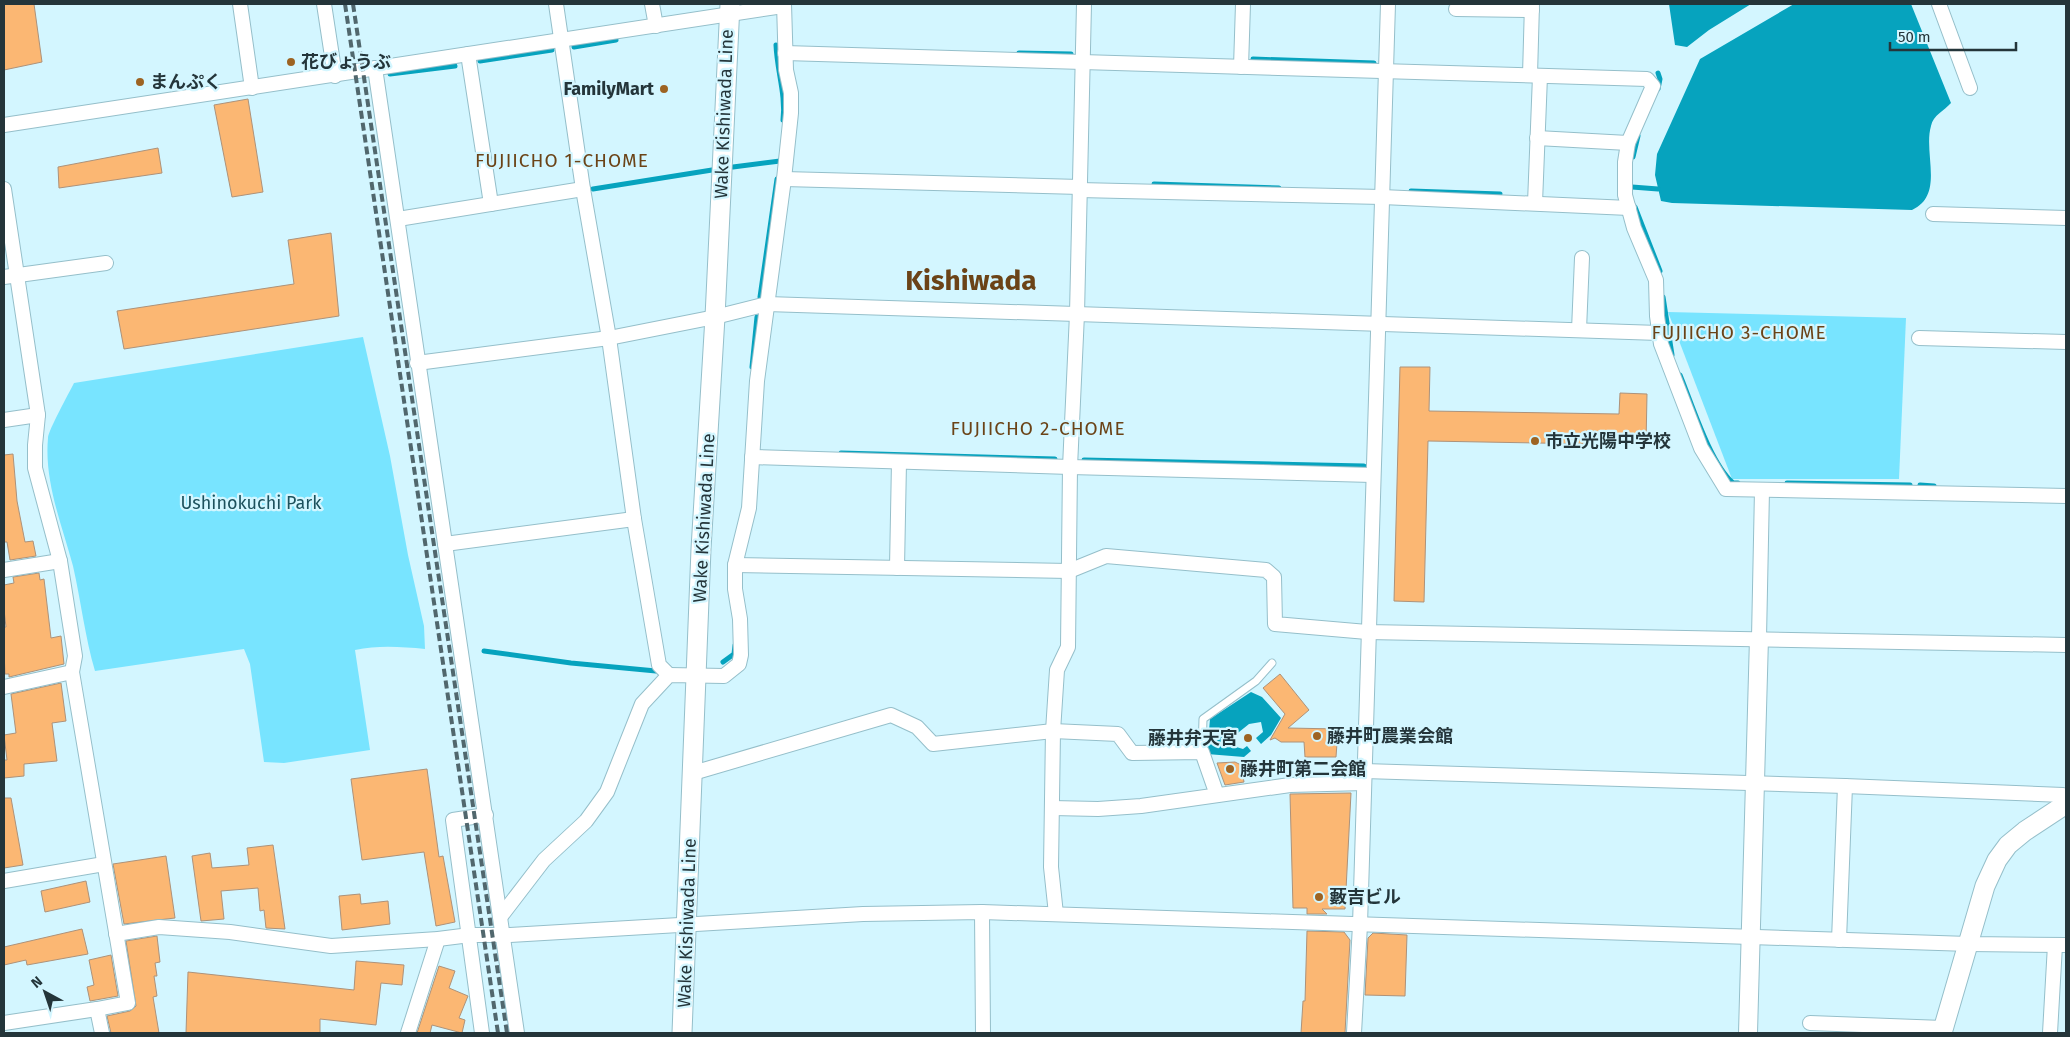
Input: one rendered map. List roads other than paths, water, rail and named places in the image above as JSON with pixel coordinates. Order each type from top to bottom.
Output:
[{"type":"main road","name":"Wake Kishiwada Line","points":[[682,1033],[701,549],[715,317],[729,9]]},
{"type":"main road","points":[[1943,1031],[1984,886],[1997,860],[2008,844],[2066,804]]},
{"type":"street","points":[[240,4],[252,88]]},
{"type":"street","points":[[324,4],[335,76]]},
{"type":"street","points":[[4,125],[335,76],[375,68],[561,40],[656,26],[729,9],[784,5],[786,70],[791,93],[784,179],[757,381],[749,508],[734,565],[735,589],[740,619],[741,656],[739,664],[724,676],[669,675],[660,665],[634,519],[608,338],[583,189],[561,40],[556,4]]},
{"type":"street","points":[[652,4],[656,26]]},
{"type":"street","points":[[1056,914],[1051,867],[1053,731],[1058,670],[1068,647],[1070,468],[1077,314],[1084,4]]},
{"type":"street","points":[[1241,66],[1243,4]]},
{"type":"street","points":[[1354,1033],[1360,925],[1376,324],[1387,71],[1388,4]]},
{"type":"street","points":[[1940,4],[1970,88]]},
{"type":"street","points":[[1456,9],[1532,7],[1537,138],[1535,204]]},
{"type":"street","points":[[785,53],[1647,79],[1653,86],[1628,143],[1625,162],[1625,195],[1634,228],[1656,280],[1661,344],[1701,448],[1726,489],[2066,496]]},
{"type":"street","points":[[468,54],[491,204]]},
{"type":"street","points":[[375,68],[517,1033]]},
{"type":"street","points":[[1537,138],[1628,143]]},
{"type":"street","points":[[784,179],[1382,197],[1629,208]]},
{"type":"street","points":[[4,189],[10,276],[38,415],[35,468],[60,561],[75,656],[72,672],[128,1003],[4,1022]]},
{"type":"street","points":[[398,219],[583,189]]},
{"type":"street","points":[[1933,214],[2066,218]]},
{"type":"street","points":[[1580,330],[1582,258]]},
{"type":"street","points":[[10,276],[106,263]]},
{"type":"street","points":[[417,363],[608,338],[715,317],[767,304],[1659,332]]},
{"type":"street","points":[[1919,338],[2066,342]]},
{"type":"street","points":[[4,420],[38,415]]},
{"type":"street","points":[[752,457],[1070,468],[1372,475]]},
{"type":"street","points":[[897,568],[899,462]]},
{"type":"street","points":[[1748,1033],[1762,490]]},
{"type":"street","points":[[445,544],[634,519]]},
{"type":"street","points":[[734,565],[1069,571],[1106,556],[1266,570],[1274,577],[1275,624],[1367,632],[2066,645]]},
{"type":"street","points":[[4,570],[60,561]]},
{"type":"street","points":[[4,687],[72,672]]},
{"type":"street","points":[[501,916],[544,860],[586,821],[607,792],[642,704],[669,675]]},
{"type":"street","points":[[693,773],[891,715],[917,726],[933,744],[1053,731],[1118,734],[1132,753],[1202,752],[1217,794]]},
{"type":"street","points":[[1052,808],[1098,809],[1141,806],[1217,794],[1364,777],[1754,783],[2063,795],[2066,798]]},
{"type":"street","points":[[1839,940],[1845,786]]},
{"type":"street","points":[[482,1033],[470,934],[452,820],[486,815]]},
{"type":"street","points":[[4,881],[104,864]]},
{"type":"street","points":[[116,934],[159,927],[230,932],[331,946],[438,939],[470,934],[503,935],[687,926],[863,914],[982,912],[1969,944],[2061,945],[2050,1033]]},
{"type":"street","points":[[982,912],[983,1033]]},
{"type":"street","points":[[408,1033],[438,939]]},
{"type":"street","points":[[97,1009],[102,1033]]},
{"type":"street","points":[[1810,1023],[1943,1031]]},
{"type":"lane","points":[[1202,752],[1203,719],[1256,681],[1272,663]]},
{"type":"waterway","points":[[574,47],[616,40]]},
{"type":"waterway","points":[[776,45],[784,111],[783,120]]},
{"type":"waterway","points":[[480,61],[552,50]]},
{"type":"waterway","points":[[1019,53],[1071,54]]},
{"type":"waterway","points":[[1253,59],[1374,63]]},
{"type":"waterway","points":[[390,74],[455,66]]},
{"type":"waterway","points":[[1658,73],[1660,79],[1658,89]]},
{"type":"waterway","points":[[1633,157],[1638,136]]},
{"type":"waterway","points":[[733,167],[780,161]]},
{"type":"waterway","points":[[593,189],[712,170]]},
{"type":"waterway","points":[[760,297],[777,179]]},
{"type":"waterway","points":[[1154,184],[1279,188]]},
{"type":"waterway","points":[[1632,187],[1658,189]]},
{"type":"waterway","points":[[1411,191],[1500,194]]},
{"type":"waterway","points":[[1635,207],[1660,271]]},
{"type":"waterway","points":[[1663,297],[1672,355]]},
{"type":"waterway","points":[[752,367],[757,317]]},
{"type":"waterway","points":[[1680,375],[1709,448],[1725,474],[1733,483],[1738,483]]},
{"type":"waterway","points":[[841,453],[1055,459]]},
{"type":"waterway","points":[[1084,460],[1364,466]]},
{"type":"waterway","points":[[1787,483],[1910,485]]},
{"type":"waterway","points":[[1920,485],[1934,486]]},
{"type":"waterway","points":[[723,662],[734,654],[735,645]]},
{"type":"waterway","points":[[484,651],[571,663],[656,671]]},
{"type":"railway","points":[[345,4],[498,1033]]},
{"type":"railway","points":[[353,4],[507,1033]]},
{"type":"place","name":"花びょうぶ","points":[[291,62]]},
{"type":"place","name":"まんぷく","points":[[140,82]]},
{"type":"place","name":"FamilyMart","points":[[664,89]]},
{"type":"place","name":"市立光陽中学校","points":[[1535,441]]},
{"type":"place","name":"藤井町農業会館","points":[[1317,736]]},
{"type":"place","name":"藤井弁天宮","points":[[1248,738]]},
{"type":"place","name":"藤井町第二会館","points":[[1230,769]]},
{"type":"place","name":"藪吉ビル","points":[[1319,897]]},
{"type":"district","name":"FUJIICHO 1-CHOME","points":[[562,160]]},
{"type":"district","name":"Kishiwada","points":[[971,280]]},
{"type":"district","name":"FUJIICHO 3-CHOME","points":[[1739,332]]},
{"type":"district","name":"FUJIICHO 2-CHOME","points":[[1038,428]]},
{"type":"park label","name":"Ushinokuchi Park","points":[[251,503]]}]
